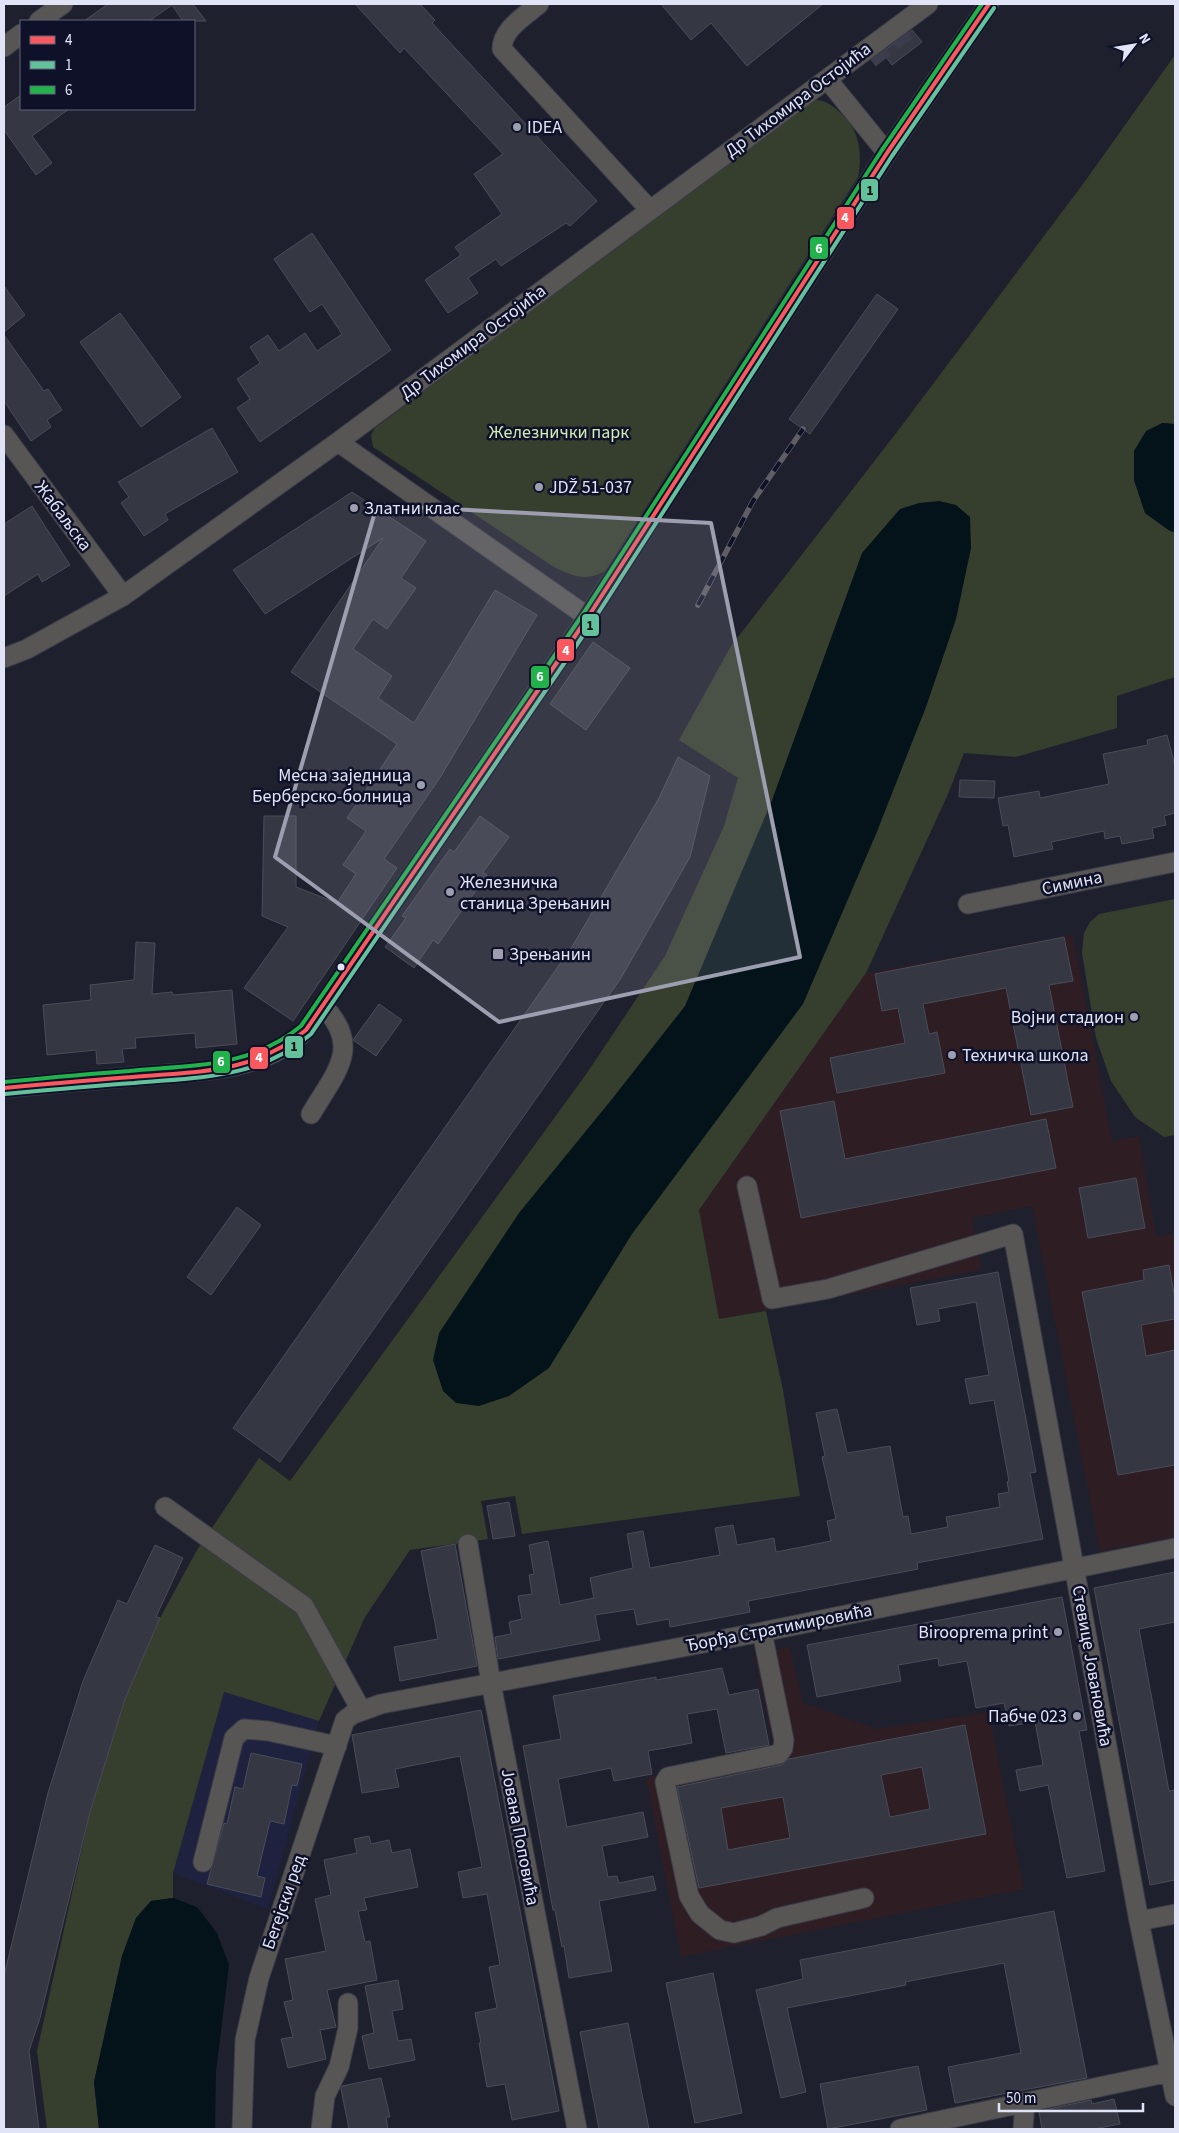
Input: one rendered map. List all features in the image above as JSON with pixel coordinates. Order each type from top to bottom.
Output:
[{"type":"street","points":[[40,20],[62,4]]},
{"type":"street","points":[[539,4],[509,30],[502,39],[502,49],[650,210]]},
{"type":"street","name":"Др Тихомира Остојића","points":[[4,658],[28,649],[123,596],[338,442],[928,4]]},
{"type":"street","points":[[911,28],[942,4]]},
{"type":"street","points":[[4,1088],[214,1069],[273,1054],[297,1039],[306,1030],[588,617],[886,153],[989,4]]},
{"type":"street","points":[[4,47],[20,35]]},
{"type":"street","points":[[850,62],[866,62],[870,58]]},
{"type":"street","points":[[827,79],[886,153]]},
{"type":"street","name":"Жабаљска","points":[[4,436],[123,596]]},
{"type":"street","points":[[338,442],[588,617]]},
{"type":"street","name":"Симина","points":[[968,904],[1175,862]]},
{"type":"street","points":[[311,1114],[341,1063],[344,1041],[338,1024],[323,1006]]},
{"type":"street","name":"Стевице Јовановића","points":[[747,1186],[772,1299],[828,1289],[1012,1234],[1139,1921],[1175,2096]]},
{"type":"street","points":[[165,1507],[304,1606],[361,1710]]},
{"type":"street","name":"Јована Поповића","points":[[468,1544],[491,1683],[576,2129]]},
{"type":"street","name":"Ђорђа Стратимировића","points":[[382,1704],[762,1632],[1175,1548]]},
{"type":"street","points":[[762,1632],[784,1740],[783,1748],[779,1754],[668,1777],[665,1782],[689,1896],[700,1914],[713,1925],[720,1930],[734,1933],[761,1926],[778,1918],[864,1898]]},
{"type":"street","name":"Бегејски ред","points":[[242,2129],[245,2040],[259,1978],[345,1720],[361,1710],[382,1704]]},
{"type":"street","points":[[203,1862],[234,1738],[244,1729],[268,1731],[337,1746]]},
{"type":"street","points":[[1139,1921],[1175,1914]]},
{"type":"street","points":[[321,2129],[325,2096],[339,2067],[348,2028],[348,2003]]},
{"type":"street","points":[[900,2129],[1170,2072]]},
{"type":"street","points":[[1023,2129],[1025,2103]]},
{"type":"highlighted area","points":[[377,505],[711,523],[800,957],[499,1022],[275,857]]},
{"type":"shaded area","points":[[1162,423],[1175,424],[1175,532],[1170,531],[1145,513],[1134,480],[1134,451],[1146,431]]},
{"type":"shaded area","points":[[939,501],[956,505],[970,517],[971,548],[956,619],[926,707],[876,834],[803,1004],[632,1234],[549,1368],[509,1396],[479,1406],[456,1403],[443,1391],[433,1360],[439,1333],[519,1213],[685,1006],[772,800],[862,553],[900,509],[919,503]]},
{"type":"shaded area","name":"Техничка школа","points":[[1073,935],[1112,1141],[1139,1136],[1156,1236],[1175,1233],[1175,1537],[1100,1551],[1032,1206],[972,1218],[982,1270],[719,1319],[699,1210],[866,973]]},
{"type":"shaded area","points":[[790,1647],[803,1703],[877,1729],[989,1712],[1024,1889],[681,1957],[646,1778],[774,1750],[754,1655]]},
{"type":"shaded area","points":[[224,1692],[319,1721],[268,1909],[173,1873]]},
{"type":"shaded area","points":[[173,1898],[197,1907],[217,1933],[229,1965],[216,2072],[215,2129],[99,2129],[94,2082],[122,1956],[136,1918],[151,1901]]},
{"type":"green space","points":[[1175,55],[1175,424],[1162,423],[1134,451],[1134,480],[1145,513],[1170,531],[1175,532],[1175,677],[1117,696],[1117,728],[1016,757],[964,753],[948,794],[866,973],[699,1210],[719,1319],[766,1311],[783,1390],[800,1496],[522,1534],[515,1496],[481,1501],[488,1539],[410,1550],[365,1617],[319,1721],[224,1692],[173,1873],[173,1898],[151,1901],[136,1918],[122,1956],[94,2082],[99,2129],[47,2129],[37,2051],[90,1812],[125,1699],[160,1618],[197,1550],[259,1458],[290,1481],[587,1073],[665,956],[724,826],[738,778],[679,740],[731,646],[897,432],[1083,184]]},
{"type":"green space","name":"Железнички парк","points":[[815,100],[834,107],[850,123],[858,140],[860,158],[858,177],[605,571],[586,577],[567,573],[554,567],[373,447],[371,435],[375,428],[809,102]]},
{"type":"green space","name":"Војни стадион","points":[[1175,899],[1175,1135],[1164,1137],[1135,1117],[1111,1081],[1096,1038],[1082,953],[1084,933],[1090,922],[1099,914]]},
{"type":"building","points":[[108,4],[193,4],[206,21],[182,20],[172,5],[150,20],[85,20]]},
{"type":"building","points":[[355,4],[420,4],[435,20],[432,23],[597,201],[570,226],[566,223],[501,266],[496,259],[468,278],[478,293],[448,313],[425,280],[461,255],[455,247],[502,214],[474,174],[503,154],[404,48],[400,53]]},
{"type":"building","points":[[661,4],[823,4],[747,66],[711,23],[691,40]]},
{"type":"building","points":[[912,30],[922,42],[892,65],[882,52]]},
{"type":"building","points":[[20,96],[20,110],[68,110],[32,136],[52,163],[36,175],[4,130],[4,107]]},
{"type":"building","points":[[312,233],[391,350],[260,442],[237,408],[250,399],[237,379],[260,363],[250,347],[268,335],[279,351],[305,333],[317,351],[342,334],[322,304],[310,312],[274,259]]},
{"type":"building","points":[[4,286],[25,315],[4,332]]},
{"type":"building","points":[[877,294],[898,309],[810,434],[789,419]]},
{"type":"building","points":[[120,313],[181,397],[141,427],[80,342]]},
{"type":"building","points":[[4,335],[44,391],[48,389],[62,410],[47,420],[51,427],[31,441],[4,401]]},
{"type":"building","points":[[212,428],[238,472],[165,514],[168,520],[144,536],[121,503],[129,497],[118,482]]},
{"type":"building","points":[[352,492],[426,541],[401,578],[416,588],[387,629],[373,619],[353,649],[392,676],[378,698],[414,723],[495,590],[537,615],[441,776],[384,859],[397,868],[293,1021],[244,988],[288,927],[262,916],[264,816],[296,816],[296,887],[337,903],[356,874],[343,865],[366,831],[347,818],[397,744],[291,672],[383,538],[265,614],[233,570]]},
{"type":"building","points":[[32,506],[70,565],[42,582],[38,574],[4,596],[4,524]]},
{"type":"building","points":[[593,642],[630,668],[586,730],[550,704]]},
{"type":"building","points":[[1167,735],[1175,766],[1175,813],[1164,816],[1166,825],[1152,828],[1154,838],[1122,844],[1120,836],[1105,839],[1104,831],[1051,842],[1053,849],[1014,857],[1008,825],[1003,826],[998,798],[1039,791],[1040,798],[1109,784],[1103,754],[1148,745],[1147,740]]},
{"type":"building","points":[[678,757],[710,776],[690,857],[621,978],[280,1462],[233,1428],[572,947],[659,798]]},
{"type":"building","points":[[960,780],[995,781],[994,798],[959,797]]},
{"type":"building","name":"Железничка станица Зрењанин","points":[[480,816],[509,837],[483,872],[487,875],[438,944],[433,940],[414,968],[385,947],[406,918],[402,916],[450,849],[454,852]]},
{"type":"building","points":[[1064,937],[1073,981],[1049,985],[1073,1107],[1031,1115],[1006,988],[923,1004],[929,1034],[937,1032],[945,1073],[837,1093],[830,1058],[905,1043],[898,1008],[882,1011],[875,974]]},
{"type":"building","points":[[136,942],[155,943],[152,994],[172,992],[173,995],[232,990],[237,1044],[196,1048],[195,1033],[135,1038],[136,1048],[122,1049],[124,1062],[97,1064],[96,1050],[47,1055],[43,1005],[91,1000],[90,985],[134,980]]},
{"type":"building","points":[[379,1004],[402,1020],[376,1056],[353,1040]]},
{"type":"building","points":[[834,1101],[845,1159],[1046,1119],[1056,1168],[801,1218],[780,1111]]},
{"type":"building","points":[[1136,1178],[1145,1228],[1088,1238],[1079,1188]]},
{"type":"building","points":[[237,1207],[261,1225],[211,1295],[187,1277]]},
{"type":"building","points":[[1169,1265],[1175,1299],[1175,1319],[1141,1325],[1146,1356],[1175,1350],[1175,1465],[1118,1475],[1082,1292],[1144,1280],[1143,1270]]},
{"type":"building","points":[[998,1272],[1036,1472],[1030,1473],[1043,1539],[917,1563],[918,1569],[748,1601],[750,1612],[670,1627],[669,1619],[637,1625],[634,1609],[595,1615],[600,1640],[498,1659],[495,1637],[511,1634],[509,1622],[522,1619],[518,1596],[532,1594],[529,1575],[534,1574],[529,1545],[548,1541],[560,1605],[594,1598],[590,1578],[633,1568],[627,1534],[643,1531],[650,1568],[720,1555],[715,1528],[733,1525],[737,1545],[774,1538],[776,1552],[831,1541],[827,1521],[836,1519],[822,1457],[825,1456],[816,1413],[837,1409],[847,1453],[890,1446],[903,1517],[908,1516],[911,1534],[948,1527],[946,1517],[1000,1507],[998,1494],[1009,1492],[1007,1482],[1009,1481],[994,1400],[970,1404],[965,1379],[989,1375],[976,1302],[938,1309],[940,1321],[917,1325],[910,1288]]},
{"type":"building","points":[[509,1502],[515,1536],[493,1539],[487,1506]]},
{"type":"building","points":[[455,1544],[477,1666],[400,1681],[394,1647],[438,1639],[421,1551]]},
{"type":"building","points":[[155,1545],[183,1558],[156,1617],[160,1618],[125,1699],[90,1812],[40,2018],[29,2051],[39,2129],[4,2129],[4,1976],[48,1793],[83,1681],[118,1600],[127,1604]]},
{"type":"building","points":[[1175,1572],[1175,1622],[1139,1629],[1169,1791],[1175,1790],[1175,1880],[1150,1885],[1094,1588]]},
{"type":"building","points":[[1062,1597],[1087,1730],[1079,1731],[1105,1871],[1067,1878],[1048,1785],[1020,1791],[1016,1770],[1043,1765],[1035,1722],[1009,1726],[1004,1703],[976,1708],[967,1661],[939,1666],[938,1658],[898,1665],[901,1681],[817,1697],[807,1645]]},
{"type":"building","points":[[722,1668],[729,1695],[758,1689],[769,1745],[726,1753],[717,1709],[687,1714],[692,1743],[648,1751],[652,1774],[614,1781],[611,1768],[558,1779],[567,1827],[643,1812],[648,1837],[602,1846],[608,1877],[617,1876],[619,1883],[653,1876],[656,1890],[599,1901],[612,1971],[569,1978],[564,1946],[562,1947],[555,1910],[553,1910],[523,1746],[561,1739],[553,1696],[656,1677],[656,1680]]},
{"type":"building","points":[[481,1710],[559,2111],[512,2120],[505,2084],[487,2087],[479,2043],[481,2043],[475,2013],[497,2008],[489,1967],[500,1965],[487,1894],[463,1898],[458,1872],[482,1867],[460,1756],[395,1769],[399,1787],[362,1793],[352,1735]]},
{"type":"building","points":[[965,1725],[986,1834],[699,1888],[677,1787],[781,1765],[789,1759]],"holes":[[[922,1767],[930,1809],[890,1817],[881,1775]],[[783,1797],[790,1838],[728,1850],[721,1808]]]},
{"type":"building","points":[[251,1753],[302,1764],[297,1786],[292,1785],[284,1824],[270,1821],[257,1876],[265,1878],[261,1897],[207,1884],[224,1823],[227,1824],[235,1787],[243,1789]]},
{"type":"building","points":[[369,1836],[371,1844],[389,1840],[392,1853],[410,1849],[418,1887],[364,1898],[367,1910],[358,1911],[365,1942],[370,1941],[377,1980],[327,1990],[336,2027],[320,2030],[326,2059],[288,2068],[281,2039],[293,2037],[284,2002],[293,2000],[285,1959],[326,1951],[315,1899],[331,1895],[324,1860],[357,1853],[354,1839]]},
{"type":"building","points":[[1054,1911],[1087,2078],[955,2103],[948,2067],[1021,2053],[1004,1963],[905,1982],[906,1985],[787,2008],[806,2092],[781,2098],[756,1990],[803,1979],[800,1960]]},
{"type":"building","points":[[713,1973],[742,2113],[695,2123],[666,1983]]},
{"type":"building","points":[[398,1980],[403,2009],[392,2011],[398,2041],[411,2039],[415,2060],[369,2069],[362,2036],[374,2033],[365,1986]]},
{"type":"building","points":[[628,2023],[649,2129],[599,2129],[580,2032]]},
{"type":"building","points":[[918,2066],[927,2110],[828,2129],[820,2084]]},
{"type":"building","points":[[381,2078],[390,2117],[386,2117],[388,2129],[349,2129],[342,2086]]},
{"type":"building","points":[[1114,2099],[1120,2124],[1094,2129],[1042,2129],[1039,2111],[1091,2100],[1092,2104]]},
{"type":"tunnel","points":[[870,59],[911,28]]},
{"type":"railway","points":[[698,605],[753,501],[803,429]]},
{"type":"transit line","name":"6","points":[[4,1082],[220,1062],[261,1050],[282,1040],[301,1026],[583,614],[882,150],[982,4]]},
{"type":"transit line","name":"4","points":[[4,1088],[224,1068],[266,1055],[306,1030],[588,617],[887,153],[989,4]]},
{"type":"transit line","name":"1","points":[[5,1094],[205,1077],[227,1073],[271,1060],[291,1049],[311,1034],[593,621],[892,156],[994,8]]},
{"type":"place","name":"IDEA","points":[[517,127]]},
{"type":"place","name":"JDŽ 51-037","points":[[539,487]]},
{"type":"place","name":"Златни клас","points":[[354,508]]},
{"type":"place","name":"Месна заједница Берберско-болница","points":[[421,785]]},
{"type":"place","name":"Железничка станица Зрењанин","points":[[450,892]]},
{"type":"place","name":"Зрењанин","points":[[498,954]]},
{"type":"place","name":"Војни стадион","points":[[1134,1017]]},
{"type":"place","name":"Техничка школа","points":[[952,1055]]},
{"type":"place","name":"Birooprema print","points":[[1058,1632]]},
{"type":"place","name":"Пабче 023","points":[[1077,1716]]}]
